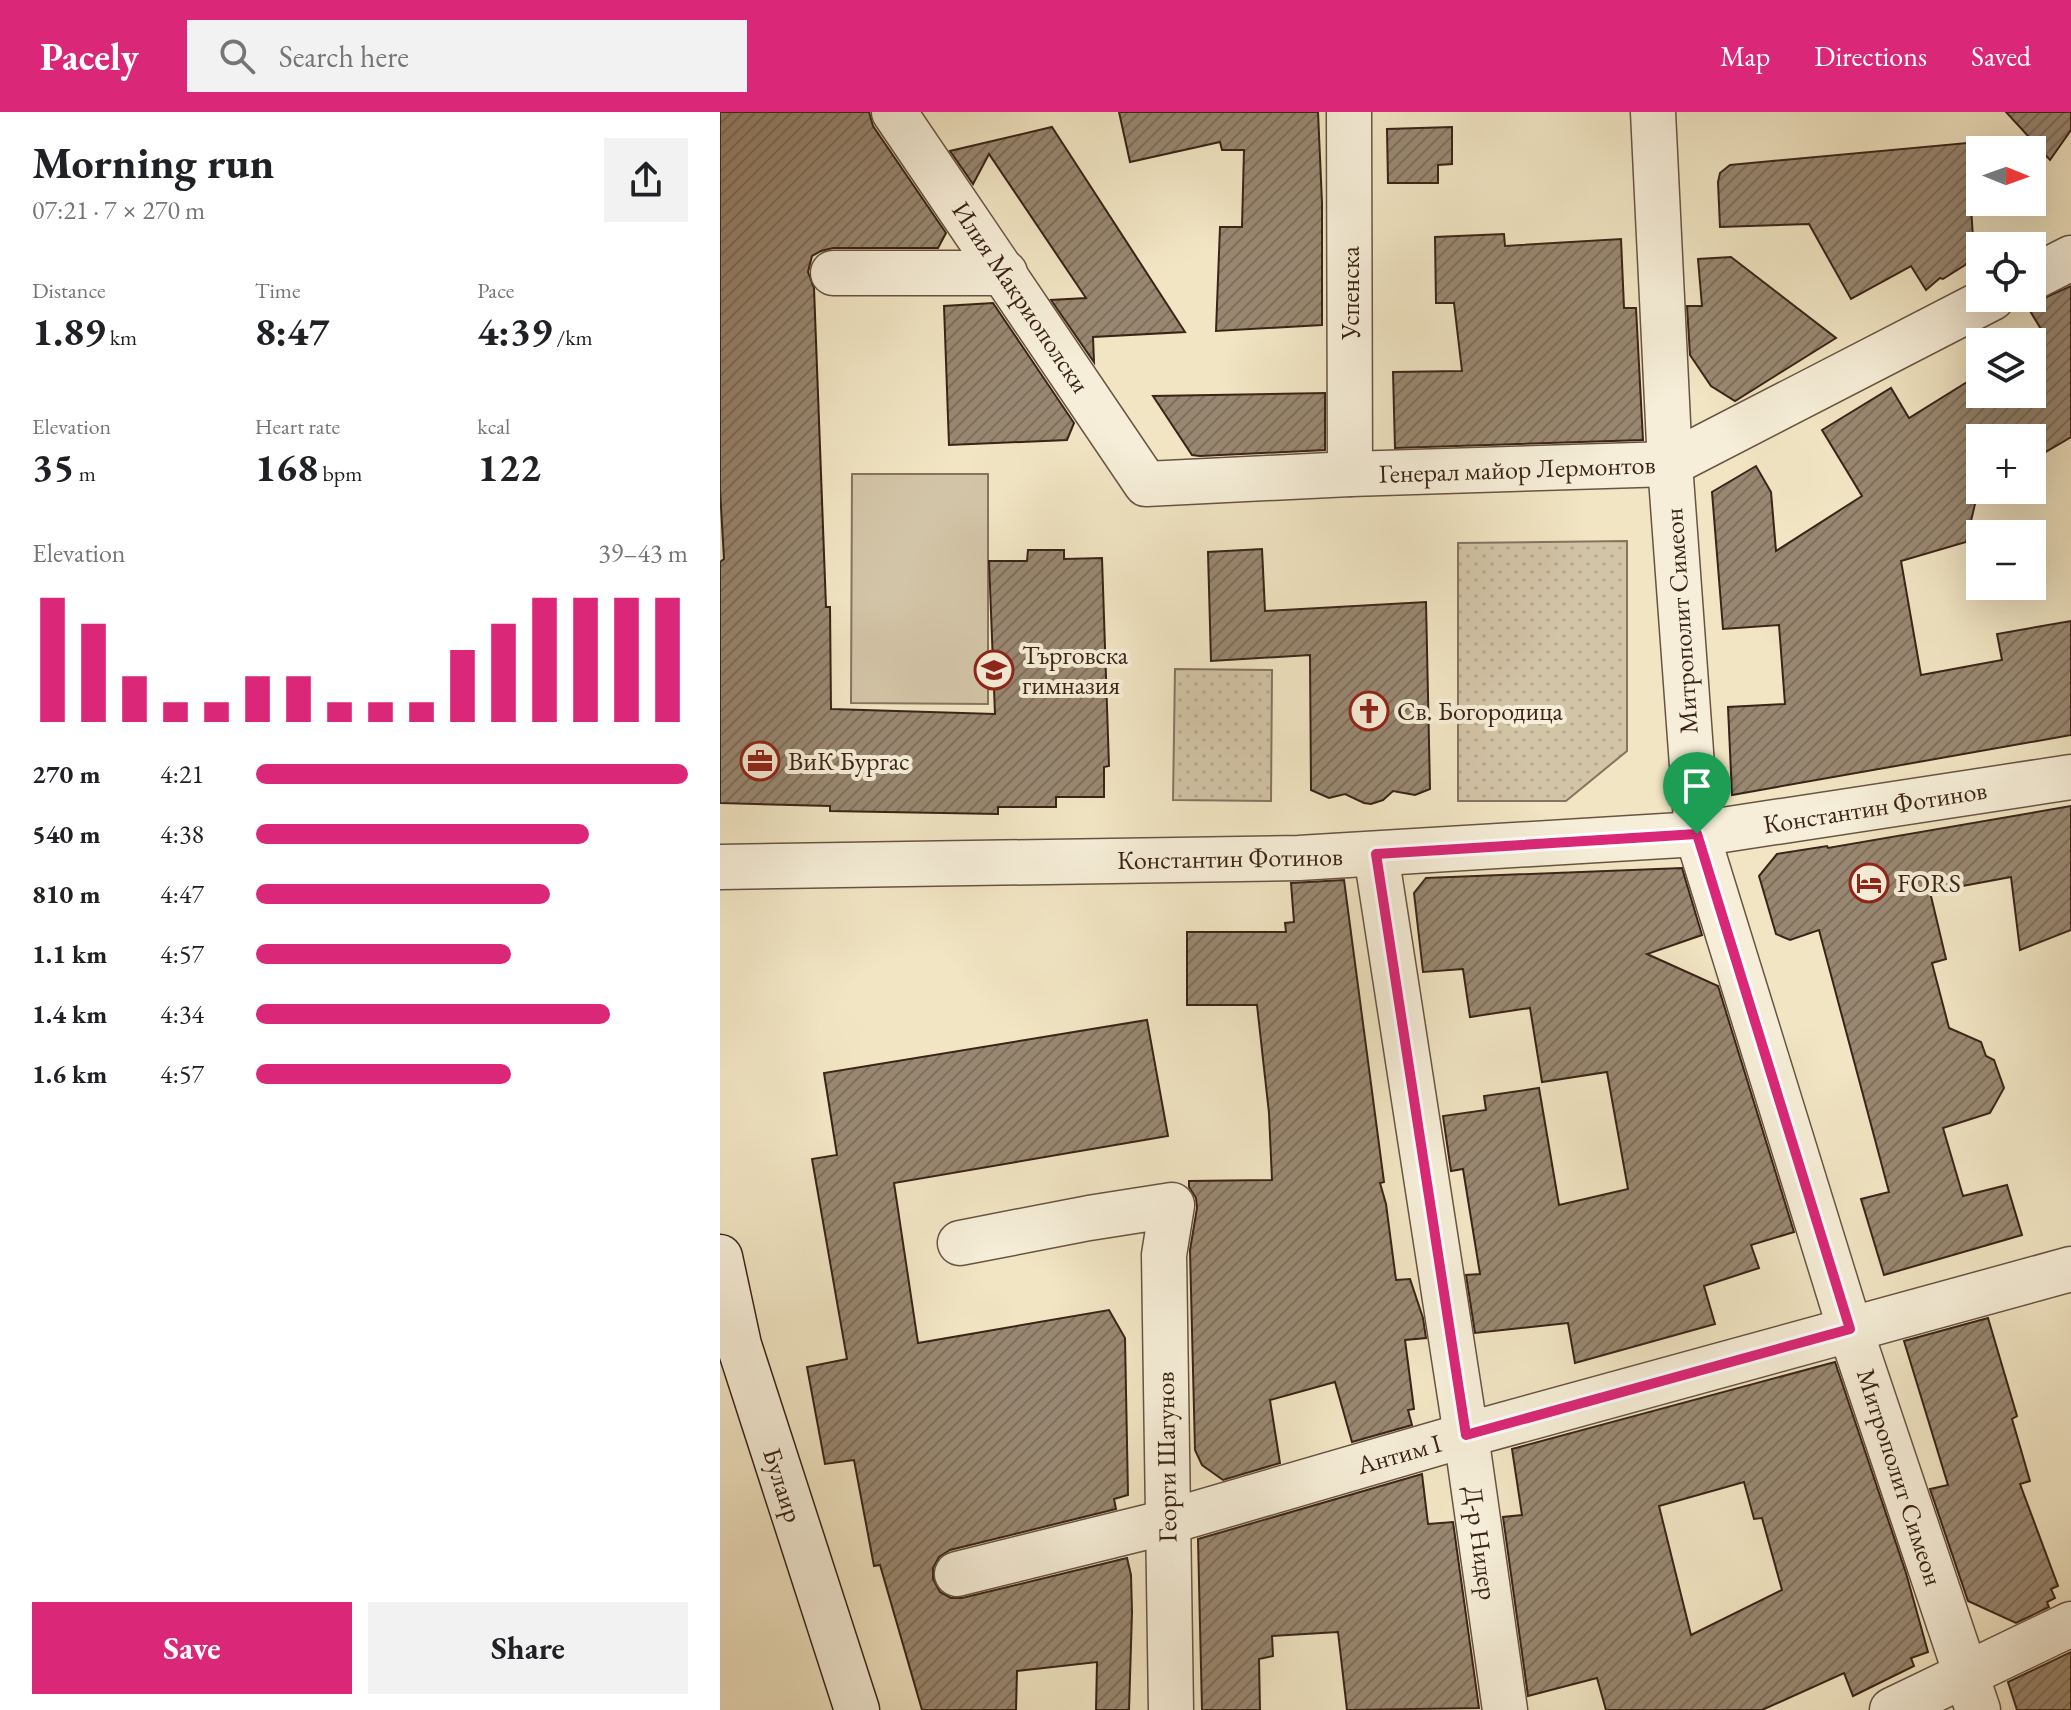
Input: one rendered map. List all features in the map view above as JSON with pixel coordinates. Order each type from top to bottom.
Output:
[{"type":"street","name":"Илия Макриополски","points":[[894,112],[1146,484]]},
{"type":"street","name":"Успенска","points":[[1349,112],[1350,474]]},
{"type":"street","name":"Митрополит Симеон","points":[[1653,112],[1670,464],[1697,834],[1850,1329],[1972,1692]]},
{"type":"street","points":[[2046,271],[2071,258]]},
{"type":"street","points":[[833,273],[1005,273]]},
{"type":"street","name":"Генерал майор Лермонтов","points":[[1146,484],[1670,464],[1966,311]]},
{"type":"street","name":"Константин Фотинов","points":[[720,867],[1299,858],[1697,834],[2071,777]]},
{"type":"street","name":"Д-р Нидер","points":[[1376,854],[1466,1435],[1505,1710]]},
{"type":"street","name":"Георги Шагунов","points":[[960,1243],[1172,1205],[1164,1255],[1171,1710]]},
{"type":"street","name":"Булаир","points":[[720,1257],[739,1345],[857,1710]]},
{"type":"street","name":"Антим I","points":[[957,1574],[1167,1522],[1466,1435],[2071,1269]]},
{"type":"street","points":[[1892,1710],[1972,1692],[2071,1624]]},
{"type":"shaded area","points":[[852,474],[988,474],[988,704],[851,703]]},
{"type":"shaded area","points":[[1627,541],[1627,751],[1566,801],[1458,801],[1458,543]]},
{"type":"shaded area","points":[[1175,669],[1272,670],[1271,801],[1173,800]]},
{"type":"building","points":[[720,112],[869,112],[873,126],[946,233],[938,248],[833,248],[821,251],[812,256],[808,272],[814,288],[826,607],[830,607],[831,709],[995,714],[989,561],[1027,561],[1028,550],[1064,550],[1064,559],[1102,558],[1109,766],[1104,767],[1104,797],[1056,797],[1056,807],[998,807],[998,814],[830,811],[830,806],[720,803],[720,562],[724,559],[720,490]]},
{"type":"building","points":[[1119,112],[1318,112],[1322,325],[1216,331],[1220,227],[1242,227],[1244,150],[1222,150],[1220,142],[1130,162]]},
{"type":"building","points":[[2006,112],[2071,112],[2071,130],[2050,160],[2046,156],[2046,136],[2028,136]]},
{"type":"building","points":[[1052,127],[1185,332],[1093,337],[1094,362],[1051,300],[1086,298],[989,154],[973,184],[950,151]]},
{"type":"building","points":[[1452,127],[1452,164],[1438,165],[1438,183],[1388,183],[1387,129]]},
{"type":"building","points":[[1966,143],[1966,216],[1972,216],[1973,232],[1966,232],[1966,264],[1926,290],[1911,266],[1851,299],[1809,224],[1720,227],[1718,182],[1720,173],[1730,165]]},
{"type":"building","points":[[1504,234],[1505,246],[1621,239],[1624,308],[1636,308],[1643,440],[1395,448],[1393,372],[1462,371],[1454,303],[1436,303],[1435,237]]},
{"type":"building","points":[[1731,257],[1836,338],[1735,401],[1711,386],[1690,355],[1687,306],[1702,306],[1698,259]]},
{"type":"building","points":[[2071,286],[2071,437],[2046,452],[2046,424],[1966,424],[1966,504],[1975,504],[1971,520],[1966,520],[1966,542],[1901,561],[1921,675],[2002,660],[1997,634],[2071,621],[2071,735],[1732,795],[1728,707],[1785,704],[1779,625],[1723,629],[1712,492],[1756,466],[1771,492],[1776,551],[1862,496],[1822,430],[1891,388],[1909,418],[1966,383],[1966,408],[2046,408],[2046,328],[2040,328],[2031,312],[2046,312],[2046,297]]},
{"type":"building","points":[[993,303],[1074,423],[1067,440],[949,445],[944,306]]},
{"type":"building","points":[[1325,393],[1325,450],[1200,456],[1192,455],[1153,396]]},
{"type":"building","name":"Св. Богородица","points":[[1262,549],[1265,611],[1426,602],[1430,789],[1415,795],[1393,791],[1383,800],[1371,804],[1345,794],[1329,798],[1311,790],[1310,655],[1211,661],[1208,552]]},
{"type":"building","points":[[2071,806],[2071,930],[2020,950],[2011,877],[1930,892],[1946,959],[1932,963],[1949,1028],[1981,1042],[1986,1056],[1994,1060],[2004,1088],[1990,1113],[1943,1128],[1963,1196],[2007,1185],[2022,1235],[1884,1275],[1861,1199],[1889,1192],[1819,930],[1790,940],[1776,934],[1759,876],[1777,854]]},
{"type":"building","points":[[1682,868],[1702,935],[1647,954],[1718,986],[1794,1232],[1751,1245],[1759,1268],[1704,1286],[1715,1324],[1575,1363],[1568,1323],[1475,1333],[1466,1275],[1480,1274],[1463,1169],[1451,1171],[1443,1116],[1486,1110],[1484,1096],[1539,1088],[1559,1205],[1628,1189],[1607,1072],[1542,1082],[1530,1008],[1470,1017],[1463,969],[1423,972],[1414,893],[1426,878]]},
{"type":"building","points":[[1344,880],[1384,1182],[1380,1183],[1386,1204],[1396,1280],[1410,1279],[1426,1338],[1405,1340],[1414,1409],[1408,1410],[1412,1425],[1352,1442],[1335,1382],[1270,1400],[1280,1463],[1223,1480],[1202,1465],[1195,1450],[1190,1250],[1197,1208],[1189,1181],[1272,1180],[1269,1113],[1257,1005],[1187,1005],[1187,932],[1286,932],[1285,923],[1294,922],[1291,883]]},
{"type":"building","points":[[1147,1020],[1168,1136],[894,1183],[918,1343],[1109,1310],[1125,1338],[1128,1495],[1114,1499],[1116,1509],[950,1550],[939,1557],[933,1568],[933,1579],[940,1592],[951,1598],[962,1598],[1127,1558],[1131,1575],[1132,1612],[1129,1710],[1096,1710],[1097,1662],[1017,1671],[1016,1710],[922,1710],[880,1565],[874,1566],[854,1460],[825,1464],[807,1367],[847,1359],[812,1159],[837,1155],[824,1073]]},
{"type":"building","points":[[1988,1318],[2017,1416],[2012,1419],[2030,1481],[2020,1484],[2058,1586],[2051,1589],[2055,1598],[2047,1602],[2049,1607],[2016,1623],[1968,1601],[1930,1489],[1948,1485],[1904,1341]]},
{"type":"building","points":[[1835,1362],[1906,1573],[1928,1652],[1911,1658],[1914,1666],[1853,1696],[1844,1673],[1762,1710],[1606,1710],[1597,1678],[1528,1696],[1503,1517],[1522,1515],[1512,1449]],"holes":[[[1744,1482],[1754,1519],[1762,1518],[1782,1590],[1691,1635],[1659,1506]]]},
{"type":"building","points":[[1422,1474],[1428,1524],[1453,1522],[1479,1708],[1347,1710],[1338,1632],[1272,1636],[1273,1656],[1259,1659],[1260,1710],[1202,1710],[1198,1539]]},
{"type":"building","points":[[2071,1652],[2071,1710],[2017,1710],[2008,1682]]},
{"type":"place","name":"Търговска гимназия","points":[[994,670]]},
{"type":"place","name":"Св. Богородица","points":[[1369,711]]},
{"type":"place","name":"ВиК Бургас","points":[[760,761]]},
{"type":"place","name":"FORS","points":[[1869,883]]},
{"type":"route","points":[[1697,834],[1850,1329],[1466,1435],[1376,854],[1697,834]]}]
